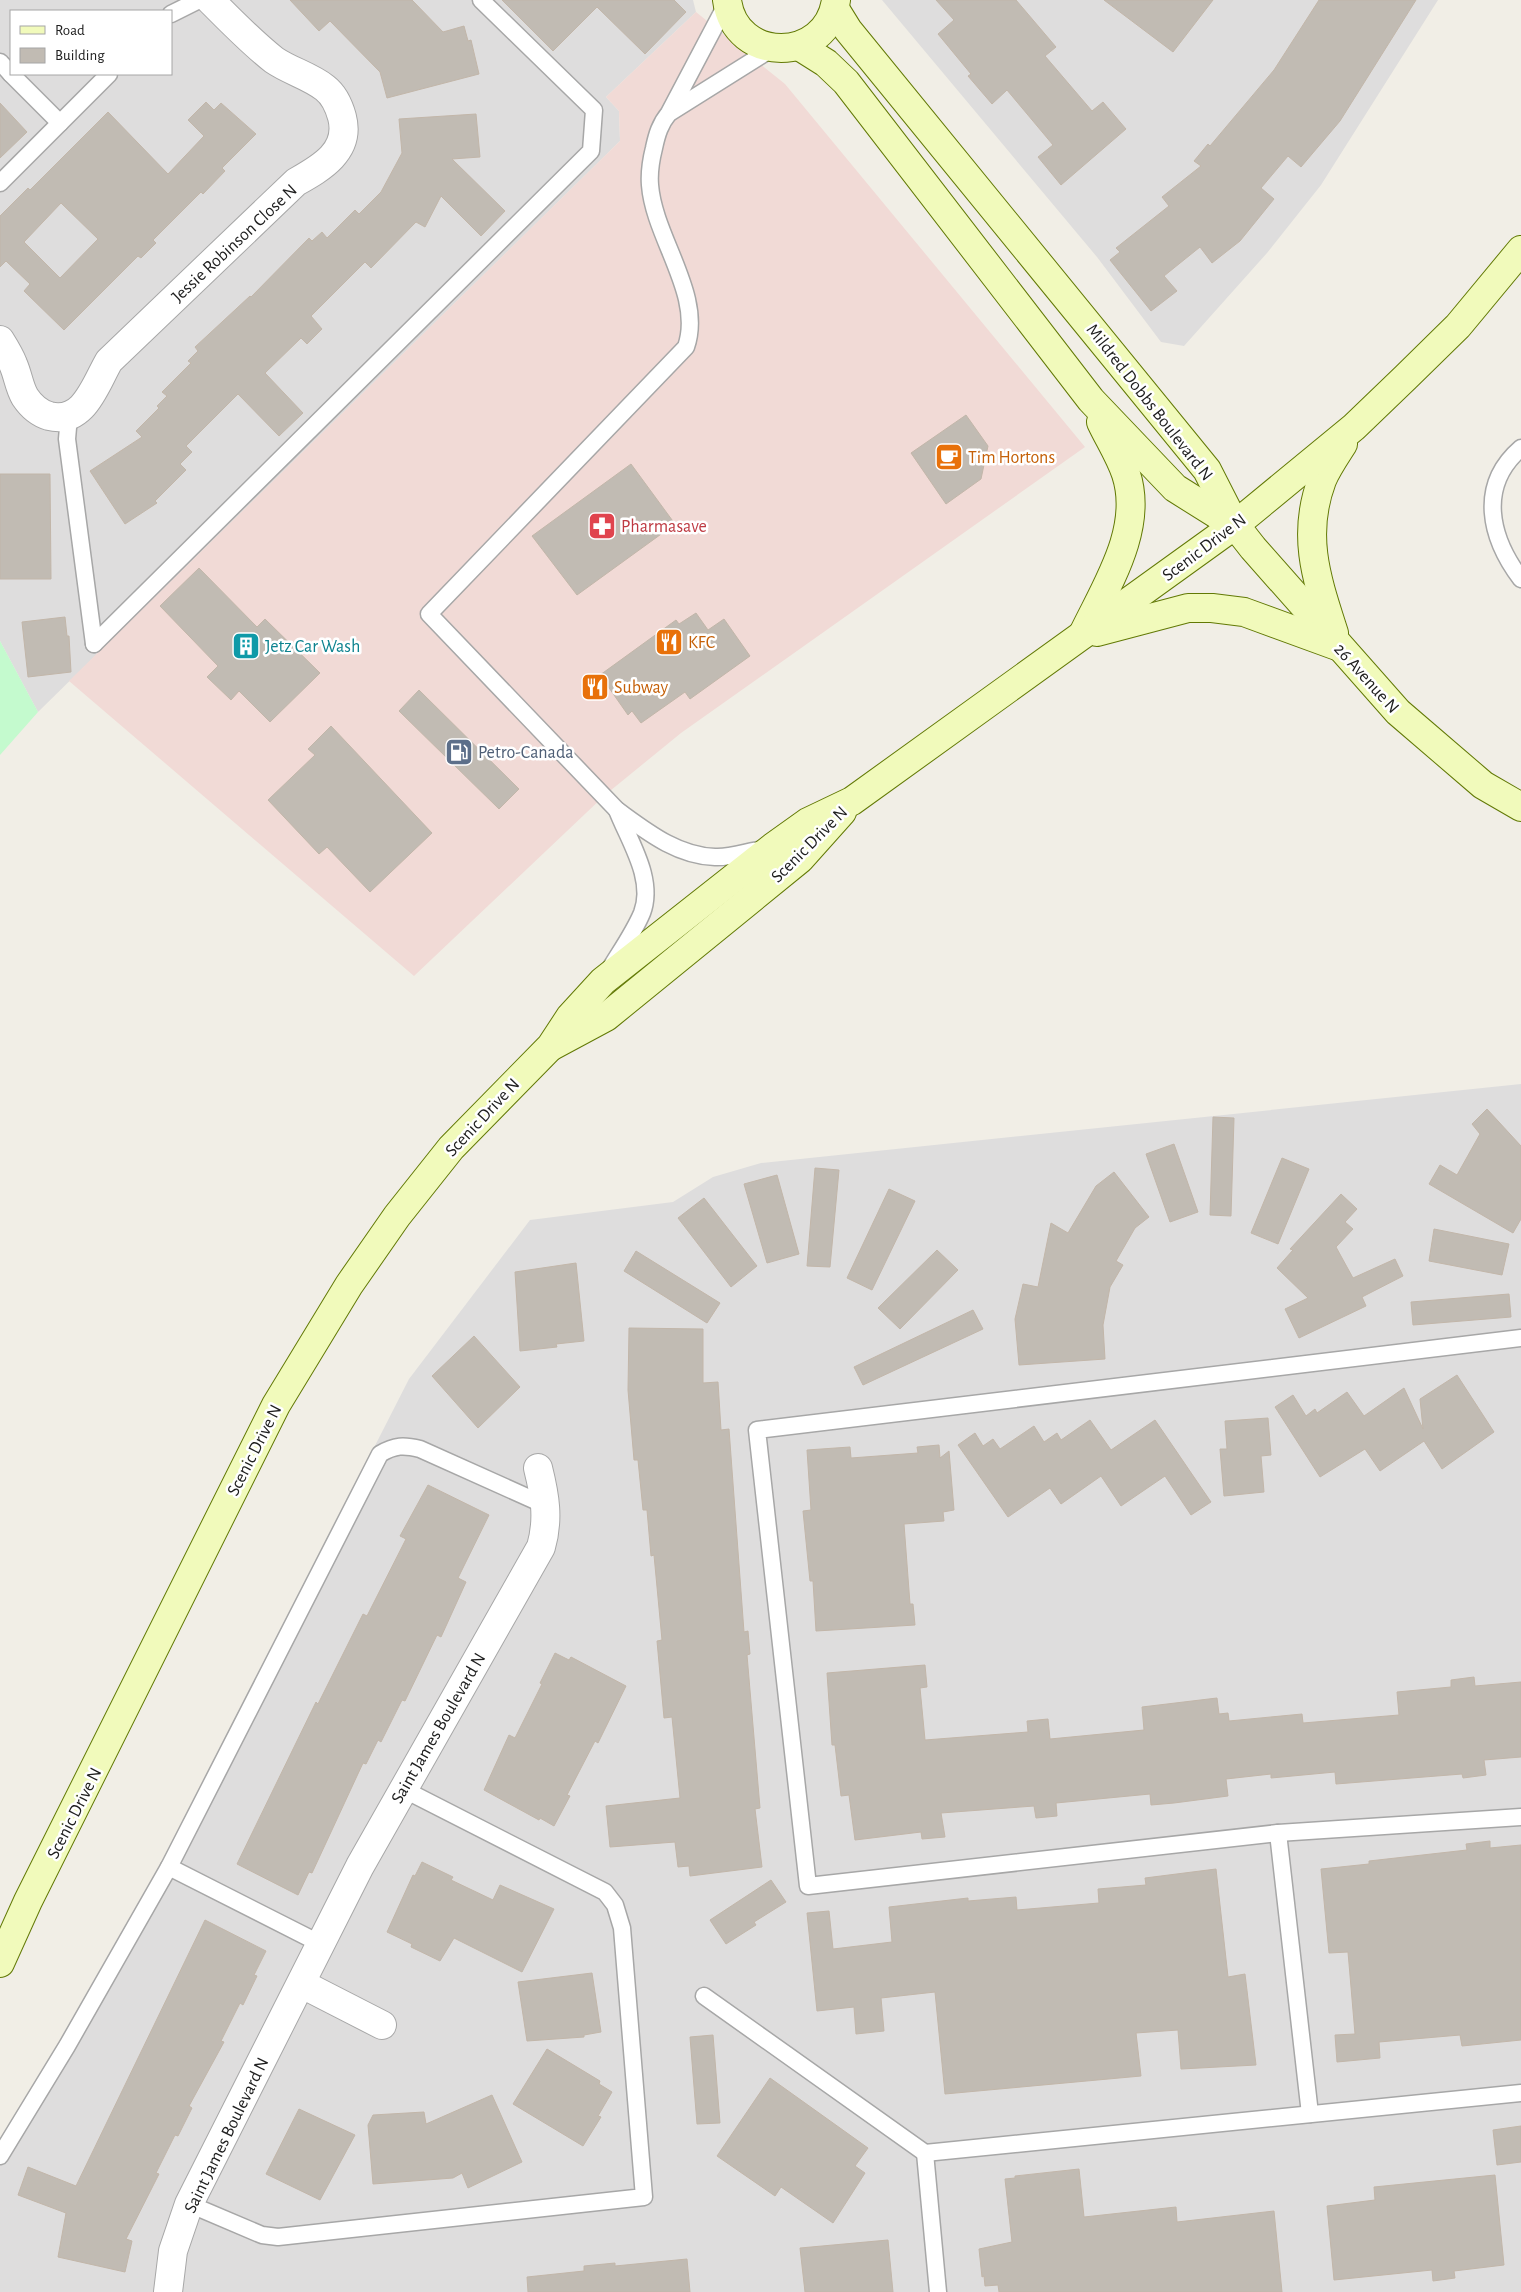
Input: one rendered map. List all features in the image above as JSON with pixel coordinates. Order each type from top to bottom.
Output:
[{"type":"main road","name":"Mildred Dobbs Boulevard N","points":[[727,2],[731,16],[738,28],[760,44],[786,47],[826,64],[846,82],[1091,400],[1175,488],[1235,525]]},
{"type":"main road","name":"Mildred Dobbs Boulevard N","points":[[835,5],[848,30],[1207,470],[1235,525]]},
{"type":"main road","points":[[786,47],[814,38],[827,25],[835,5]]},
{"type":"main road","name":"Scenic Drive N","points":[[0,1963],[28,1901],[276,1405],[349,1285],[397,1216],[451,1148],[551,1046],[570,1017],[603,981],[808,822],[852,801],[1235,525],[1354,426],[1458,326],[1521,250]]},
{"type":"main road","points":[[1082,636],[1122,549],[1130,514],[1126,475],[1091,400]]},
{"type":"main road","points":[[1338,646],[1315,576],[1312,525],[1322,479],[1354,426]]},
{"type":"main road","name":"26 Avenue N","points":[[1235,525],[1338,646],[1398,712],[1483,785],[1521,807]]},
{"type":"main road","points":[[1082,636],[1188,608],[1212,608],[1244,612],[1338,646]]},
{"type":"main road","name":"Scenic Drive N","points":[[551,1046],[606,1016],[750,900],[800,859],[852,801]]},
{"type":"main road","name":"Scenic Drive N","points":[[0,1936],[28,1901]]},
{"type":"street","name":"Jessie Robinson Close N","points":[[69,416],[77,412],[85,404],[109,361],[296,182],[319,169],[331,159],[344,136],[341,113],[335,100],[324,87],[282,65],[256,46],[210,0]]},
{"type":"street","points":[[0,340],[13,364],[24,393],[32,406],[47,415],[69,416]]},
{"type":"street","name":"Saint James Boulevard N","points":[[168,2292],[173,2251],[189,2204],[302,1984],[360,1866],[541,1547],[547,1529],[547,1506],[538,1468]]},
{"type":"street","points":[[302,1984],[382,2025]]},
{"type":"lane","points":[[172,14],[200,0]]},
{"type":"lane","points":[[69,416],[66,439],[94,644],[591,151],[594,110],[481,0]]},
{"type":"lane","points":[[727,2],[669,113],[661,123],[651,162],[650,186],[656,213],[690,312],[692,332],[686,347],[429,614],[617,810],[656,837],[683,850],[702,856],[728,856],[773,848]]},
{"type":"lane","points":[[669,113],[786,47]]},
{"type":"lane","points":[[0,62],[10,73]]},
{"type":"lane","points":[[12,75],[60,123]]},
{"type":"lane","points":[[0,183],[108,75]]},
{"type":"lane","points":[[1521,448],[1513,455],[1500,474],[1493,503],[1497,539],[1507,560],[1521,579]]},
{"type":"lane","points":[[603,981],[633,930],[644,902],[643,873],[617,810]]},
{"type":"lane","points":[[1521,1338],[757,1430],[808,1886],[1278,1833],[1521,1817]]},
{"type":"lane","points":[[0,2156],[67,2046],[169,1867],[380,1454],[392,1446],[405,1445],[420,1449],[547,1506]]},
{"type":"lane","points":[[189,2204],[262,2235],[278,2237],[644,2197],[622,1928],[615,1905],[605,1892],[403,1789]]},
{"type":"lane","points":[[1278,1833],[1310,2114]]},
{"type":"lane","points":[[169,1867],[321,1944]]},
{"type":"lane","points":[[704,1996],[925,2154],[1521,2093]]},
{"type":"lane","points":[[925,2154],[938,2292]]},
{"type":"shaded area","points":[[0,0],[693,0],[696,12],[606,97],[619,111],[620,141],[38,712],[0,641]]},
{"type":"shaded area","points":[[882,0],[1438,0],[1321,185],[1267,253],[1184,346],[1161,342],[1097,257]]},
{"type":"shaded area","points":[[696,12],[785,84],[1085,447],[681,733],[605,795],[414,976],[69,681],[620,141],[619,111],[606,97]]},
{"type":"shaded area","points":[[1521,1084],[1521,2292],[0,2292],[0,2142],[67,2034],[149,1889],[409,1379],[530,1220],[673,1202],[713,1177],[761,1163]]},
{"type":"green space","points":[[0,641],[38,712],[0,755]]},
{"type":"building","points":[[290,0],[412,0],[443,32],[464,26],[468,41],[471,40],[479,74],[387,98],[380,72],[330,21],[319,31]]},
{"type":"building","points":[[502,0],[674,0],[686,12],[645,54],[597,7],[553,51]]},
{"type":"building","points":[[936,0],[1016,0],[1056,47],[1045,56],[1092,111],[1103,102],[1126,129],[1061,185],[1038,157],[1053,145],[1007,90],[992,104],[968,76],[971,74],[938,34],[954,20]]},
{"type":"building","points":[[1104,0],[1213,0],[1173,52]]},
{"type":"building","points":[[1319,0],[1416,0],[1340,121],[1301,167],[1288,156],[1261,188],[1274,199],[1240,241],[1212,263],[1200,247],[1164,276],[1177,291],[1151,311],[1110,260],[1120,252],[1116,248],[1169,206],[1162,197],[1201,166],[1194,161],[1208,144],[1210,146],[1274,70]]},
{"type":"building","points":[[206,102],[214,110],[221,103],[256,134],[222,168],[225,171],[203,194],[201,192],[153,240],[156,243],[141,258],[138,256],[64,330],[24,291],[30,284],[6,261],[0,267],[0,216],[28,188],[30,190],[108,112],[168,174],[204,136],[188,120]],"holes":[[[61,203],[98,239],[60,278],[24,242]]]},
{"type":"building","points":[[0,103],[27,132],[0,158]]},
{"type":"building","points":[[476,114],[480,157],[452,159],[505,211],[481,236],[441,196],[425,227],[416,222],[371,268],[365,262],[311,316],[322,329],[307,344],[301,338],[265,373],[303,413],[279,436],[238,394],[186,446],[192,452],[180,464],[186,470],[155,501],[157,503],[125,524],[90,471],[142,437],[136,431],[159,408],[157,406],[167,396],[162,392],[191,363],[188,361],[198,351],[195,347],[251,297],[309,238],[312,241],[322,232],[327,238],[355,210],[359,214],[381,192],[402,153],[399,119]]},
{"type":"building","points":[[966,415],[988,446],[981,479],[946,504],[911,453]]},
{"type":"building","points":[[631,464],[675,524],[577,595],[532,536]]},
{"type":"building","points":[[0,474],[50,474],[51,579],[0,579]]},
{"type":"building","name":"Jetz Car Wash","points":[[199,568],[257,627],[265,619],[320,673],[270,722],[239,691],[231,700],[207,677],[218,666],[160,606]]},
{"type":"building","points":[[696,613],[708,630],[724,619],[750,656],[690,699],[685,692],[641,723],[632,711],[628,715],[600,675],[676,620],[679,624]]},
{"type":"building","points":[[65,617],[67,636],[69,636],[71,672],[28,677],[22,622]]},
{"type":"building","points":[[419,690],[519,789],[499,809],[399,711]]},
{"type":"building","points":[[331,726],[432,833],[370,892],[327,847],[319,854],[268,800],[315,755],[308,749]]},
{"type":"building","points":[[1487,1109],[1521,1146],[1521,1219],[1513,1233],[1429,1184],[1440,1165],[1457,1175],[1480,1134],[1472,1124]]},
{"type":"building","points":[[1213,1117],[1234,1118],[1231,1216],[1210,1215]]},
{"type":"building","points":[[1174,1144],[1198,1212],[1170,1222],[1146,1154]]},
{"type":"building","points":[[1282,1158],[1309,1169],[1278,1244],[1251,1233]]},
{"type":"building","points":[[815,1168],[839,1170],[830,1267],[807,1266]]},
{"type":"building","points":[[1114,1172],[1149,1217],[1135,1228],[1116,1261],[1123,1265],[1110,1287],[1103,1325],[1105,1359],[1019,1365],[1015,1319],[1023,1284],[1038,1287],[1051,1223],[1068,1233],[1096,1186]]},
{"type":"building","points":[[777,1175],[799,1254],[767,1263],[744,1184]]},
{"type":"building","points":[[889,1189],[915,1201],[872,1290],[847,1278]]},
{"type":"building","points":[[1341,1194],[1357,1209],[1345,1222],[1353,1229],[1336,1247],[1353,1278],[1395,1259],[1403,1276],[1362,1297],[1366,1306],[1299,1338],[1285,1309],[1308,1298],[1277,1268],[1293,1250],[1290,1249]]},
{"type":"building","points":[[704,1198],[757,1266],[731,1287],[678,1218]]},
{"type":"building","points":[[1434,1229],[1509,1244],[1502,1275],[1429,1261]]},
{"type":"building","points":[[937,1250],[958,1270],[900,1329],[878,1308]]},
{"type":"building","points":[[636,1251],[720,1303],[707,1323],[624,1271]]},
{"type":"building","points":[[576,1263],[584,1341],[556,1344],[557,1347],[520,1351],[515,1272]]},
{"type":"building","points":[[1509,1294],[1511,1317],[1413,1325],[1411,1302]]},
{"type":"building","points":[[973,1310],[983,1329],[863,1385],[854,1367]]},
{"type":"building","points":[[629,1328],[703,1329],[703,1383],[718,1382],[721,1430],[729,1429],[744,1632],[748,1631],[750,1654],[747,1655],[760,1808],[755,1809],[762,1867],[690,1876],[689,1866],[678,1867],[675,1842],[610,1847],[606,1806],[680,1798],[672,1717],[664,1718],[657,1641],[662,1640],[654,1555],[651,1556],[647,1510],[643,1510],[638,1460],[634,1460],[628,1390]]},
{"type":"building","points":[[474,1336],[520,1387],[478,1428],[432,1376]]},
{"type":"building","points":[[1457,1375],[1494,1432],[1442,1469],[1424,1441],[1380,1471],[1365,1449],[1320,1477],[1275,1407],[1293,1395],[1306,1416],[1315,1409],[1317,1413],[1347,1392],[1364,1416],[1404,1388],[1423,1429],[1420,1399]]},
{"type":"building","points":[[1268,1418],[1271,1455],[1261,1456],[1264,1492],[1224,1496],[1220,1449],[1227,1449],[1225,1421]]},
{"type":"building","points":[[1090,1420],[1111,1450],[1155,1420],[1211,1502],[1191,1515],[1165,1476],[1121,1506],[1101,1476],[1061,1504],[1050,1488],[1008,1517],[958,1445],[975,1433],[983,1446],[993,1439],[1000,1449],[1034,1426],[1044,1442],[1057,1433],[1061,1440]]},
{"type":"building","points":[[939,1445],[940,1458],[949,1451],[954,1510],[943,1512],[944,1521],[904,1524],[910,1604],[913,1604],[915,1625],[816,1631],[813,1581],[810,1581],[803,1511],[811,1510],[807,1450],[850,1447],[851,1458],[918,1453],[917,1447]]},
{"type":"building","points":[[428,1485],[489,1515],[458,1578],[466,1582],[441,1637],[437,1635],[405,1701],[402,1700],[381,1742],[378,1740],[366,1764],[363,1763],[312,1873],[309,1872],[298,1895],[237,1864],[316,1702],[318,1704],[363,1614],[367,1616],[406,1539],[400,1536]]},
{"type":"building","points":[[555,1653],[569,1660],[571,1657],[626,1686],[598,1743],[595,1741],[567,1795],[570,1796],[554,1826],[540,1818],[539,1820],[484,1790],[509,1735],[515,1738]]},
{"type":"building","points":[[925,1665],[927,1687],[920,1688],[925,1740],[1028,1732],[1027,1721],[1048,1719],[1050,1739],[1144,1730],[1142,1707],[1217,1698],[1219,1714],[1228,1713],[1229,1721],[1302,1714],[1303,1723],[1399,1715],[1397,1692],[1451,1687],[1451,1680],[1474,1677],[1475,1686],[1521,1682],[1521,1757],[1484,1760],[1486,1775],[1463,1778],[1462,1774],[1336,1784],[1335,1772],[1271,1778],[1271,1774],[1226,1779],[1228,1796],[1174,1803],[1151,1805],[1150,1794],[1056,1803],[1057,1816],[1036,1818],[1034,1806],[941,1813],[945,1837],[922,1839],[921,1832],[855,1840],[849,1795],[841,1796],[835,1745],[832,1745],[827,1673]]},
{"type":"building","points":[[1490,1841],[1490,1848],[1521,1845],[1521,2040],[1462,2046],[1460,2035],[1379,2042],[1380,2058],[1337,2062],[1335,2035],[1355,2034],[1348,1952],[1329,1953],[1321,1869],[1369,1864],[1369,1861],[1467,1850],[1466,1844]]},
{"type":"building","points":[[422,1862],[453,1877],[451,1880],[493,1900],[500,1885],[554,1909],[522,1972],[454,1938],[440,1961],[411,1947],[412,1944],[387,1932],[413,1875],[415,1876]]},
{"type":"building","points":[[1216,1869],[1228,1977],[1245,1974],[1256,2065],[1181,2069],[1178,2030],[1136,2033],[1141,2076],[945,2094],[935,1992],[881,1998],[884,2031],[856,2034],[854,2007],[817,2011],[807,1913],[829,1911],[833,1949],[892,1942],[889,1907],[968,1898],[968,1901],[1016,1897],[1017,1910],[1099,1903],[1098,1889],[1146,1885],[1145,1878]]},
{"type":"building","points":[[771,1880],[786,1902],[754,1922],[756,1925],[726,1944],[710,1920]]},
{"type":"building","points":[[205,1920],[266,1951],[254,1975],[257,1976],[243,2005],[240,2003],[221,2041],[224,2042],[189,2106],[192,2108],[178,2136],[175,2135],[156,2173],[159,2174],[126,2239],[132,2241],[125,2272],[58,2257],[66,2213],[18,2195],[28,2167],[76,2186]]},
{"type":"building","points":[[592,1973],[601,2032],[584,2035],[584,2037],[527,2041],[518,1982]]},
{"type":"building","points":[[713,2035],[720,2123],[697,2124],[690,2037]]},
{"type":"building","points":[[547,2049],[600,2081],[599,2084],[612,2092],[598,2116],[601,2117],[583,2146],[513,2104]]},
{"type":"building","points":[[770,2078],[868,2148],[855,2166],[865,2173],[833,2223],[781,2187],[775,2196],[717,2156]]},
{"type":"building","points":[[492,2095],[522,2162],[468,2188],[462,2173],[453,2178],[373,2184],[368,2125],[373,2115],[424,2112],[426,2124]]},
{"type":"building","points":[[299,2109],[355,2135],[320,2200],[266,2174]]},
{"type":"building","points":[[1521,2126],[1521,2162],[1497,2165],[1493,2130]]},
{"type":"building","points":[[1079,2169],[1084,2217],[1176,2207],[1177,2222],[1274,2211],[1282,2292],[999,2292],[998,2285],[985,2286],[984,2276],[982,2277],[979,2249],[1012,2242],[1005,2179],[1015,2178],[1015,2176]]},
{"type":"building","points":[[1495,2175],[1504,2265],[1454,2271],[1455,2278],[1433,2281],[1432,2270],[1334,2280],[1327,2206],[1375,2200],[1374,2187]]},
{"type":"building","points":[[888,2240],[893,2292],[805,2292],[800,2248]]},
{"type":"building","points":[[687,2259],[690,2292],[528,2292],[527,2277],[584,2271],[584,2266],[615,2263],[615,2266]]},
{"type":"place","name":"Tim Hortons","points":[[949,457]]},
{"type":"place","name":"Pharmasave","points":[[602,526]]},
{"type":"place","name":"KFC","points":[[669,642]]},
{"type":"place","name":"Jetz Car Wash","points":[[246,646]]},
{"type":"place","name":"Subway","points":[[595,687]]},
{"type":"place","name":"Petro-Canada","points":[[459,752]]}]
